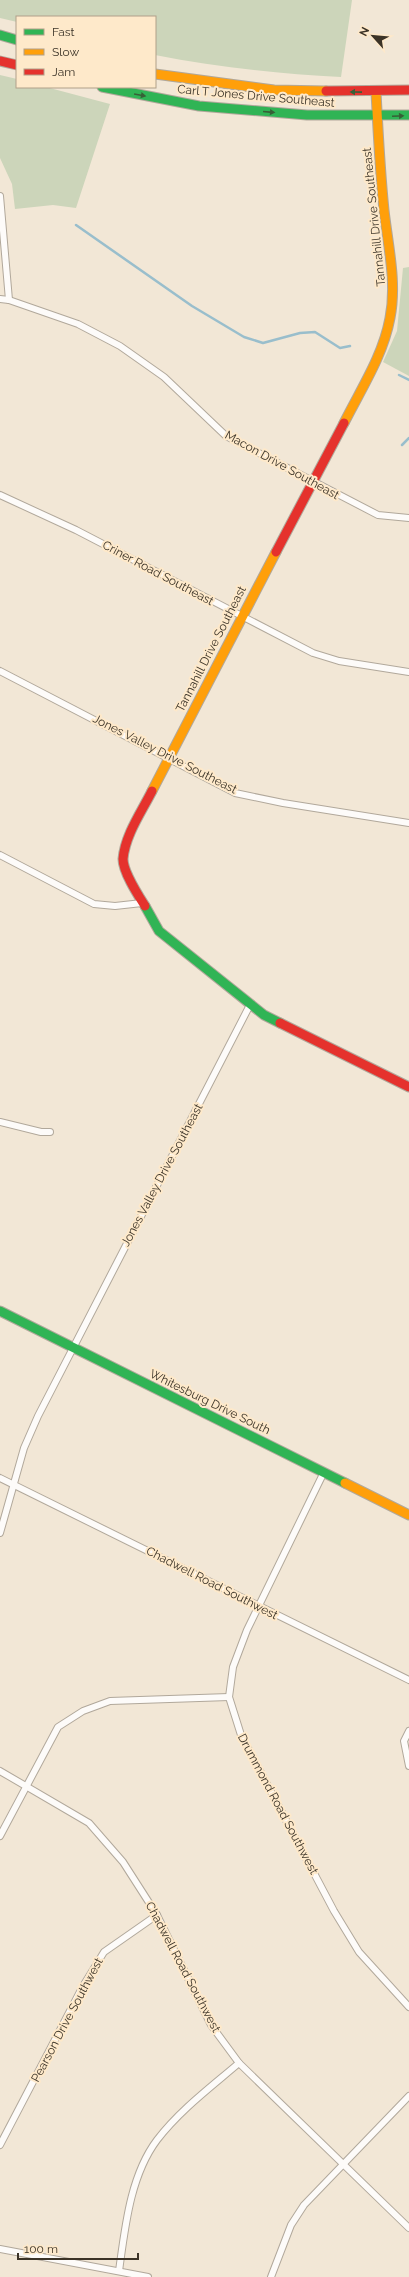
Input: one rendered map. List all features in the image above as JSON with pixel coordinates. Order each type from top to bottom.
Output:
[{"type":"street","points":[[0,36],[16,40]]},
{"type":"street","points":[[0,61],[16,65]]},
{"type":"street","name":"Carl T Jones Drive Southeast","points":[[156,74],[274,90],[376,92],[409,90]]},
{"type":"street","name":"Carl T Jones Drive Southeast","points":[[107,88],[199,106],[308,115],[377,117],[409,115]]},
{"type":"street","name":"Tannahill Drive Southeast","points":[[376,92],[384,217],[393,274],[393,308],[387,335],[378,358],[241,617],[128,838],[123,860],[132,885],[159,931],[218,980],[251,1003],[264,1015],[409,1087]]},
{"type":"street","points":[[0,196],[9,300]]},
{"type":"street","name":"Macon Drive Southeast","points":[[0,299],[9,300],[78,324],[120,346],[164,377],[226,436],[378,515],[409,518]]},
{"type":"street","name":"Criner Road Southeast","points":[[0,495],[76,530],[241,617],[313,653],[339,661],[409,672]]},
{"type":"street","name":"Jones Valley Drive Southeast","points":[[0,671],[235,793],[283,803],[409,823]]},
{"type":"street","points":[[0,855],[94,904],[115,906],[142,903]]},
{"type":"street","name":"Jones Valley Drive Southeast","points":[[0,1533],[15,1486],[24,1448],[35,1422],[72,1347],[251,1003]]},
{"type":"street","points":[[0,1122],[42,1132],[50,1132]]},
{"type":"street","name":"Whitesburg Drive South","points":[[0,1311],[409,1515]]},
{"type":"street","name":"Drummond Road Southwest","points":[[324,1472],[247,1630],[234,1667],[229,1698],[241,1735],[334,1911],[359,1952],[409,2007]]},
{"type":"street","name":"Chadwell Road Southwest","points":[[0,1478],[409,1680]]},
{"type":"street","points":[[0,1836],[58,1727],[83,1711],[110,1701],[229,1698]]},
{"type":"street","points":[[409,1730],[404,1741],[409,1766]]},
{"type":"street","name":"Chadwell Road Southwest","points":[[0,1771],[89,1823],[123,1862],[157,1915],[211,2025],[239,2063],[409,2228]]},
{"type":"street","name":"Pearson Drive Southwest","points":[[0,2145],[83,1986],[104,1952],[157,1915]]},
{"type":"street","points":[[119,2271],[124,2234],[138,2176],[157,2141],[187,2108],[239,2063]]},
{"type":"street","points":[[271,2277],[291,2225],[304,2206],[409,2096]]},
{"type":"street","points":[[0,2249],[148,2277]]},
{"type":"green space","points":[[0,0],[352,0],[341,77],[248,69],[156,55],[156,16],[16,16],[16,22],[0,18]]},
{"type":"green space","points":[[0,75],[16,79],[16,88],[50,88],[110,104],[76,208],[53,205],[15,209],[12,184],[0,158]]},
{"type":"green space","points":[[409,267],[409,376],[383,362],[397,331],[403,268]]},
{"type":"waterway","points":[[76,225],[192,306],[244,337],[263,343],[300,333],[315,332],[340,348],[350,346]]},
{"type":"waterway","points":[[399,375],[409,380]]},
{"type":"waterway","points":[[402,445],[409,438]]},
{"type":"traffic: fast","points":[[0,35],[16,40]]},
{"type":"traffic: fast","points":[[107,88],[199,106],[307,115],[409,115]]},
{"type":"traffic: fast","points":[[145,906],[159,931],[264,1015],[280,1023]]},
{"type":"traffic: fast","points":[[0,1311],[345,1483]]},
{"type":"traffic: slow","points":[[156,74],[274,90],[326,91]]},
{"type":"traffic: slow","points":[[344,423],[377,359],[387,332],[392,304],[393,291],[391,264],[384,210],[376,92]]},
{"type":"traffic: slow","points":[[152,791],[276,552]]},
{"type":"traffic: slow","points":[[345,1483],[409,1515]]},
{"type":"traffic: jam","points":[[0,61],[16,65]]},
{"type":"traffic: jam","points":[[326,91],[409,90]]},
{"type":"traffic: jam","points":[[276,552],[344,423]]},
{"type":"traffic: jam","points":[[145,906],[128,877],[123,859],[124,850],[130,832],[152,791]]},
{"type":"traffic: jam","points":[[280,1023],[409,1087]]}]
